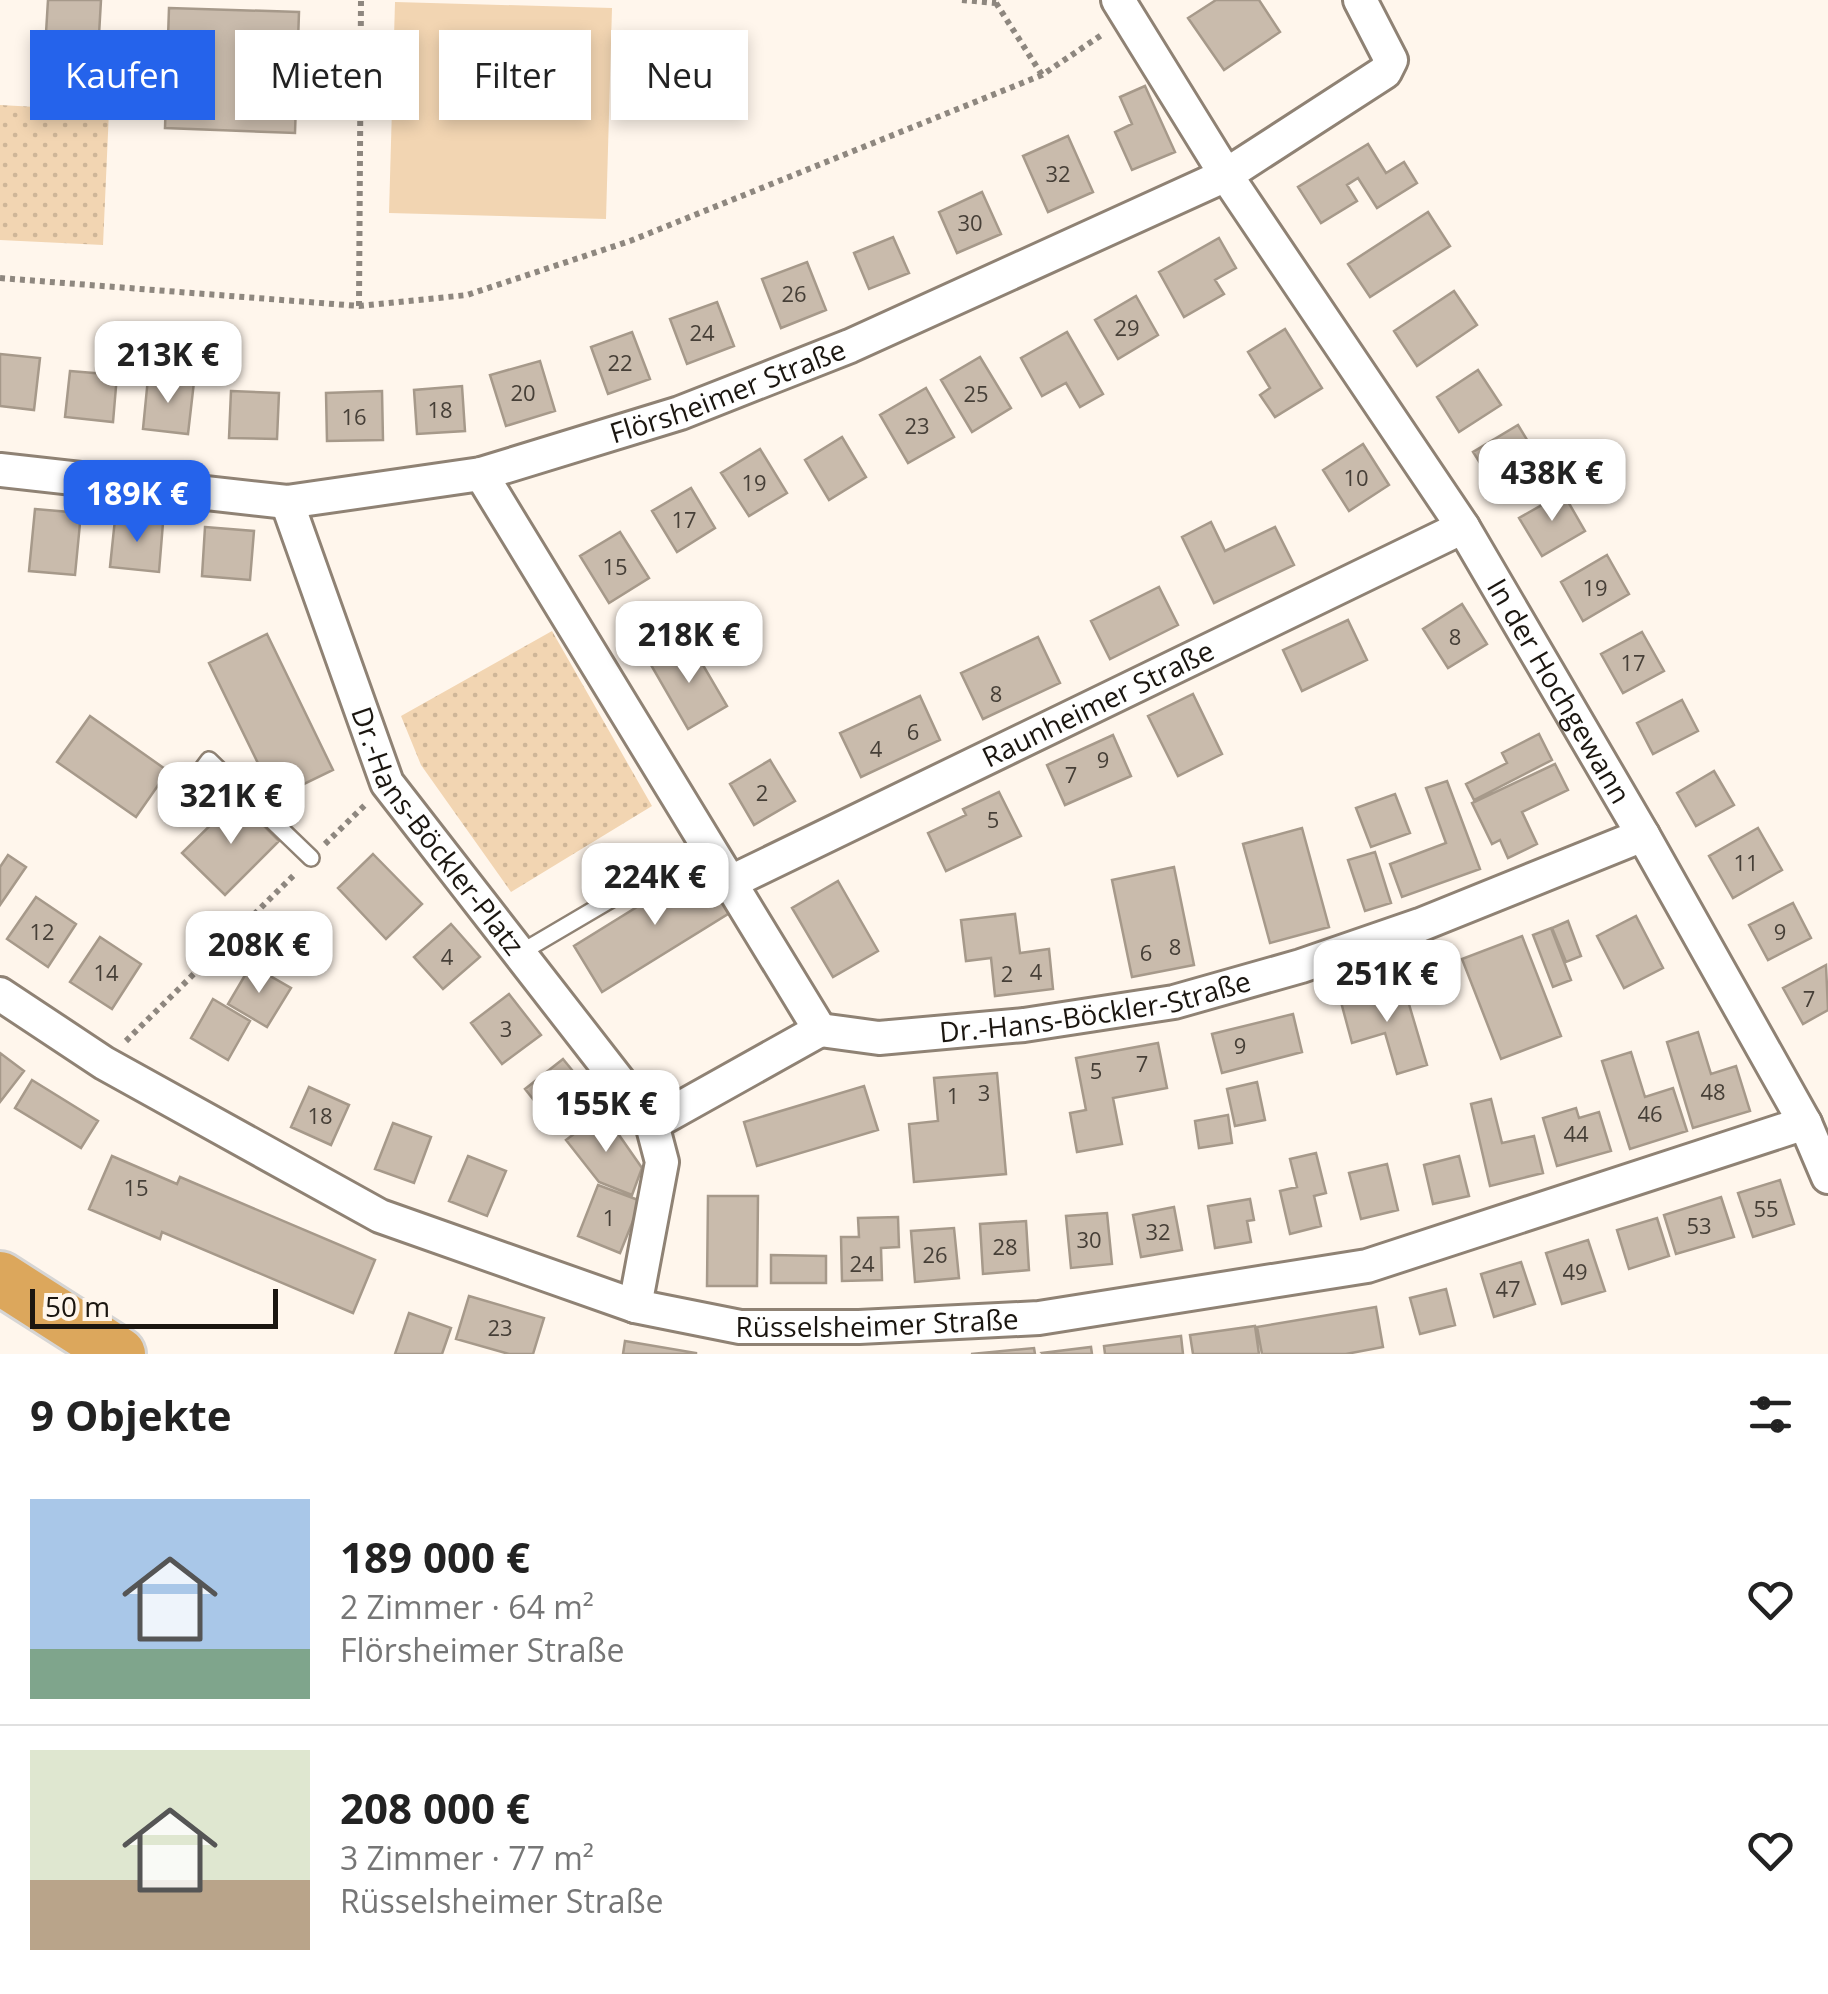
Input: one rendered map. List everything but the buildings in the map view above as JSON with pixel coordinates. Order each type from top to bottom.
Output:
[{"type":"highway","points":[[0,1278],[119,1354]]},
{"type":"highway","points":[[0,1314],[59,1354]]},
{"type":"street","name":"Flörsheimer Straße","points":[[0,470],[287,502],[481,474],[680,413],[850,346],[1226,176],[1378,78],[1391,60],[1360,0]]},
{"type":"street","name":"In der Hochgewann","points":[[1123,8],[1226,176],[1463,527],[1806,1122],[1828,1177]]},
{"type":"street","points":[[481,474],[820,1030],[652,1124]]},
{"type":"street","name":"Dr.-Hans-Böckler-Platz","points":[[287,502],[387,783],[652,1124],[662,1162],[635,1306]]},
{"type":"street","name":"Raunheimer Straße","points":[[731,882],[1463,527]]},
{"type":"street","name":"Dr.-Hans-Böckler-Straße","points":[[820,1030],[880,1038],[1024,1025],[1174,1002],[1301,966],[1420,925],[1644,835]]},
{"type":"street","name":"Rüsselsheimer Straße","points":[[0,994],[104,1063],[380,1216],[635,1306],[740,1327],[858,1327],[1039,1318],[1368,1266],[1806,1122]]},
{"type":"lane","points":[[170,812],[209,760],[311,858]]},
{"type":"lane","points":[[520,953],[706,843]]},
{"type":"path","points":[[358,306],[361,0]]},
{"type":"path","points":[[962,0],[998,1],[1042,75]]},
{"type":"path","points":[[0,278],[358,306],[467,295],[630,241],[1042,75],[1123,8]]},
{"type":"path","points":[[104,1063],[387,783]]},
{"type":"shaded area","points":[[395,2],[612,8],[606,219],[389,213],[392,120],[419,120],[419,30],[394,30]]},
{"type":"shaded area","points":[[0,105],[30,107],[30,120],[109,120],[103,245],[0,240]]},
{"type":"shaded area","points":[[552,631],[652,806],[511,892],[421,765],[401,716]]}]
